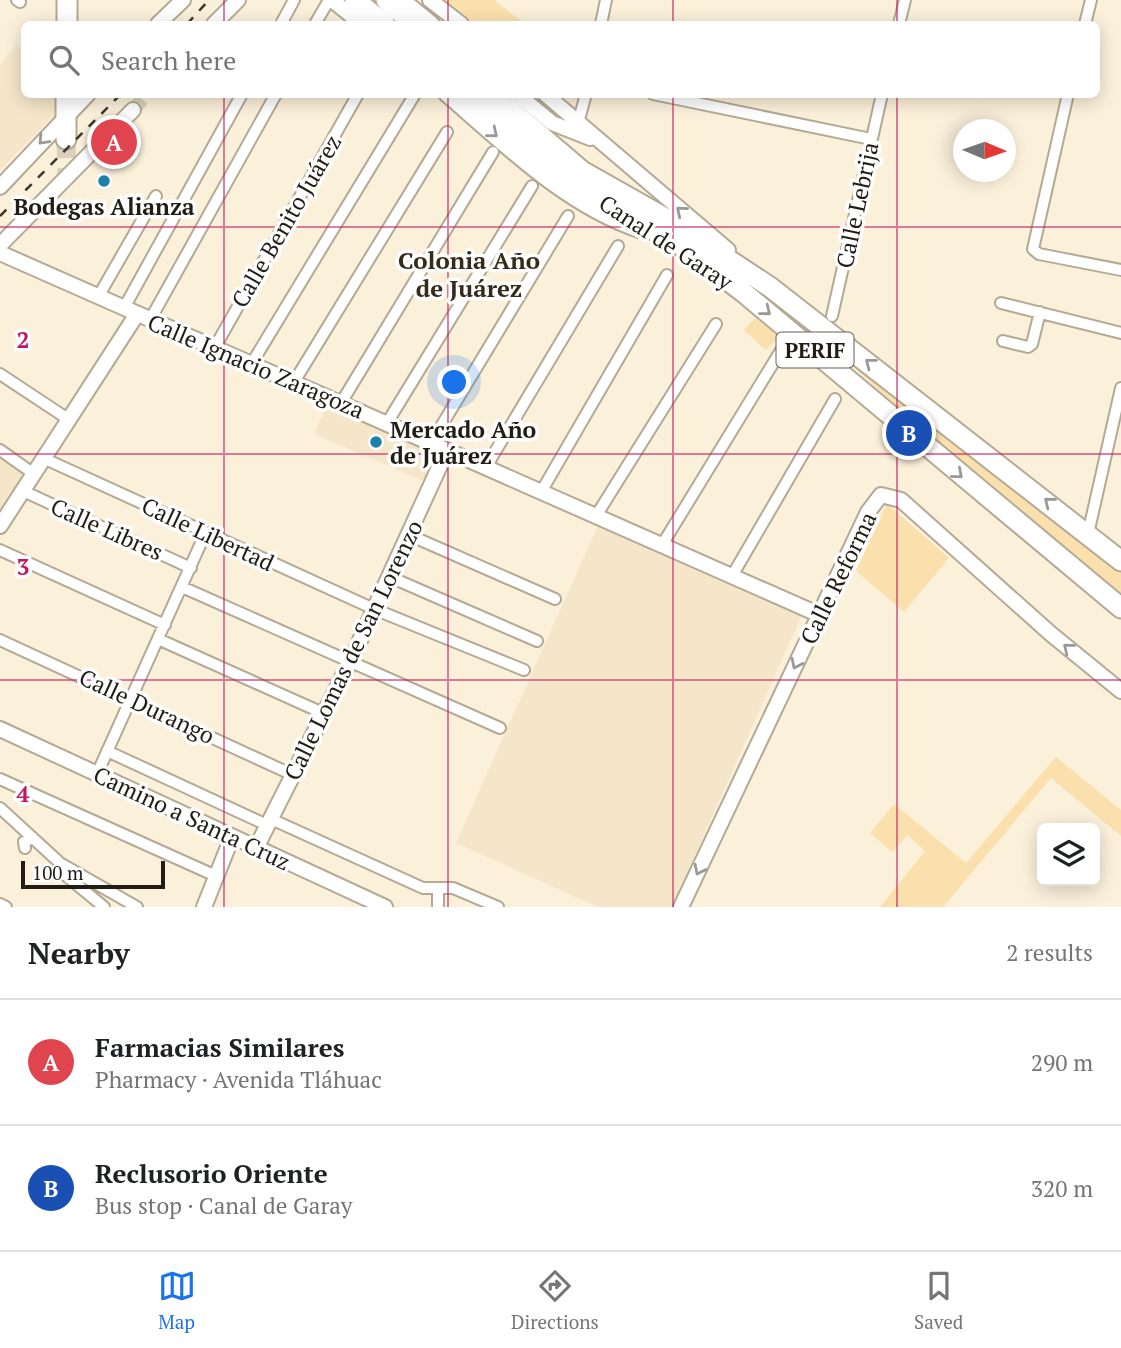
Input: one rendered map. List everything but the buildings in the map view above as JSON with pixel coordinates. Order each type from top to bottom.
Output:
[{"type":"highway","points":[[67,0],[67,21]]},
{"type":"highway","points":[[386,0],[410,21]]},
{"type":"highway","points":[[338,1],[379,21]]},
{"type":"highway","points":[[66,98],[66,139]]},
{"type":"highway","name":"Canal de Garay","points":[[501,102],[581,188],[673,241],[796,334],[990,502],[1121,608]]},
{"type":"highway","name":"Canal de Garay","points":[[501,102],[582,171],[667,219],[770,287],[1121,561]]},
{"type":"street","points":[[161,21],[183,0]]},
{"type":"street","points":[[217,21],[238,0]]},
{"type":"street","points":[[283,21],[294,0]]},
{"type":"street","points":[[403,0],[428,21]]},
{"type":"street","points":[[430,0],[457,21]]},
{"type":"street","points":[[602,21],[606,0]]},
{"type":"street","points":[[900,21],[905,0]]},
{"type":"street","points":[[1086,21],[1091,0]]},
{"type":"street","points":[[318,21],[338,1],[359,21]]},
{"type":"street","points":[[0,187],[84,98]]},
{"type":"street","points":[[137,314],[240,98]]},
{"type":"street","points":[[0,526],[273,98]]},
{"type":"street","name":"Calle Benito Juárez","points":[[215,347],[356,98]]},
{"type":"street","points":[[252,363],[413,98]]},
{"type":"street","points":[[451,98],[540,173],[579,200],[629,226],[673,241]]},
{"type":"street","name":"Canal de Garay","points":[[549,98],[576,128],[601,143],[770,287]]},
{"type":"street","points":[[501,102],[552,123],[576,128],[585,98]]},
{"type":"street","points":[[672,98],[871,139]]},
{"type":"street","name":"Calle Lebrija","points":[[832,316],[881,98]]},
{"type":"street","points":[[1067,98],[1033,249],[1039,254],[1121,270]]},
{"type":"street","points":[[0,245],[133,110]]},
{"type":"street","points":[[295,382],[447,132]]},
{"type":"street","points":[[341,403],[493,152]]},
{"type":"street","points":[[387,423],[532,186]]},
{"type":"street","points":[[98,297],[156,195]]},
{"type":"street","points":[[431,443],[568,216]]},
{"type":"street","points":[[486,467],[618,246]]},
{"type":"street","name":"Calle Ignacio Zaragoza","points":[[0,253],[820,615]]},
{"type":"street","points":[[541,492],[667,275]]},
{"type":"street","points":[[1001,303],[1121,333]]},
{"type":"street","points":[[1003,341],[1028,347],[1032,344],[1040,312]]},
{"type":"street","points":[[596,516],[716,324]]},
{"type":"street","points":[[662,545],[780,352],[796,334]]},
{"type":"street","points":[[0,374],[68,419]]},
{"type":"street","points":[[1088,534],[1121,393]]},
{"type":"street","points":[[732,576],[835,399]]},
{"type":"street","name":"Calle Libres","points":[[0,450],[34,474]]},
{"type":"street","name":"Calle Lomas de San Lorenzo","points":[[256,848],[351,660],[447,450]]},
{"type":"street","name":"Calle Libertad","points":[[43,458],[374,609],[524,670]]},
{"type":"street","name":"Calle Libres","points":[[23,491],[191,568]]},
{"type":"street","name":"Calle Reforma","points":[[681,907],[868,512],[881,495],[891,495],[901,500],[1051,634],[1121,691]]},
{"type":"street","points":[[97,774],[205,534]]},
{"type":"street","points":[[409,535],[555,599]]},
{"type":"street","points":[[0,550],[165,625]]},
{"type":"street","points":[[390,577],[537,641]]},
{"type":"street","name":"Calle Libres","points":[[182,587],[500,728]]},
{"type":"street","points":[[158,639],[325,714]]},
{"type":"street","name":"Calle Durango","points":[[0,640],[132,698],[293,775]]},
{"type":"street","name":"Camino a Santa Cruz","points":[[0,729],[385,907]]},
{"type":"street","points":[[107,751],[411,883],[438,889],[460,890],[498,907]]},
{"type":"street","points":[[0,779],[216,876]]},
{"type":"street","points":[[0,808],[60,863],[137,907]]},
{"type":"street","points":[[204,907],[232,837]]},
{"type":"street","points":[[25,848],[24,842],[33,838]]},
{"type":"street","points":[[60,863],[58,869],[104,907]]},
{"type":"street","points":[[438,889],[438,907]]},
{"type":"street","points":[[0,904],[6,907]]},
{"type":"shaded area","points":[[445,0],[494,0],[521,21],[471,21]]},
{"type":"shaded area","points":[[16,45],[20,48],[21,98],[60,98],[60,109],[0,170],[0,65]]},
{"type":"shaded area","points":[[758,315],[780,336],[766,350],[744,330]]},
{"type":"shaded area","points":[[808,326],[898,392],[1121,572],[1121,597],[891,401]]},
{"type":"shaded area","name":"Mercado Año de Juárez","points":[[328,402],[438,450],[424,481],[314,434]]},
{"type":"shaded area","points":[[0,454],[25,472],[0,511]]},
{"type":"shaded area","points":[[887,504],[949,558],[904,612],[856,571]]},
{"type":"shaded area","points":[[599,523],[802,615],[672,907],[598,907],[456,843]]},
{"type":"shaded area","points":[[1056,757],[1121,810],[1121,836],[1051,778],[943,907],[880,907],[925,851],[907,835],[892,852],[870,833],[894,804],[966,863]]},
{"type":"tunnel","points":[[133,110],[144,98]]},
{"type":"tunnel","points":[[66,139],[67,178]]},
{"type":"railway","points":[[190,21],[209,0]]},
{"type":"railway","points":[[0,216],[117,98]]},
{"type":"place","name":"Farmacias Similares","points":[[114,142]]},
{"type":"place","name":"Bodegas Alianza","points":[[104,181]]},
{"type":"place","name":"Reclusorio Oriente","points":[[909,433]]},
{"type":"place","name":"Mercado Año de Juárez","points":[[376,442]]},
{"type":"district","name":"Colonia Año de Juárez","points":[[469,274]]}]
